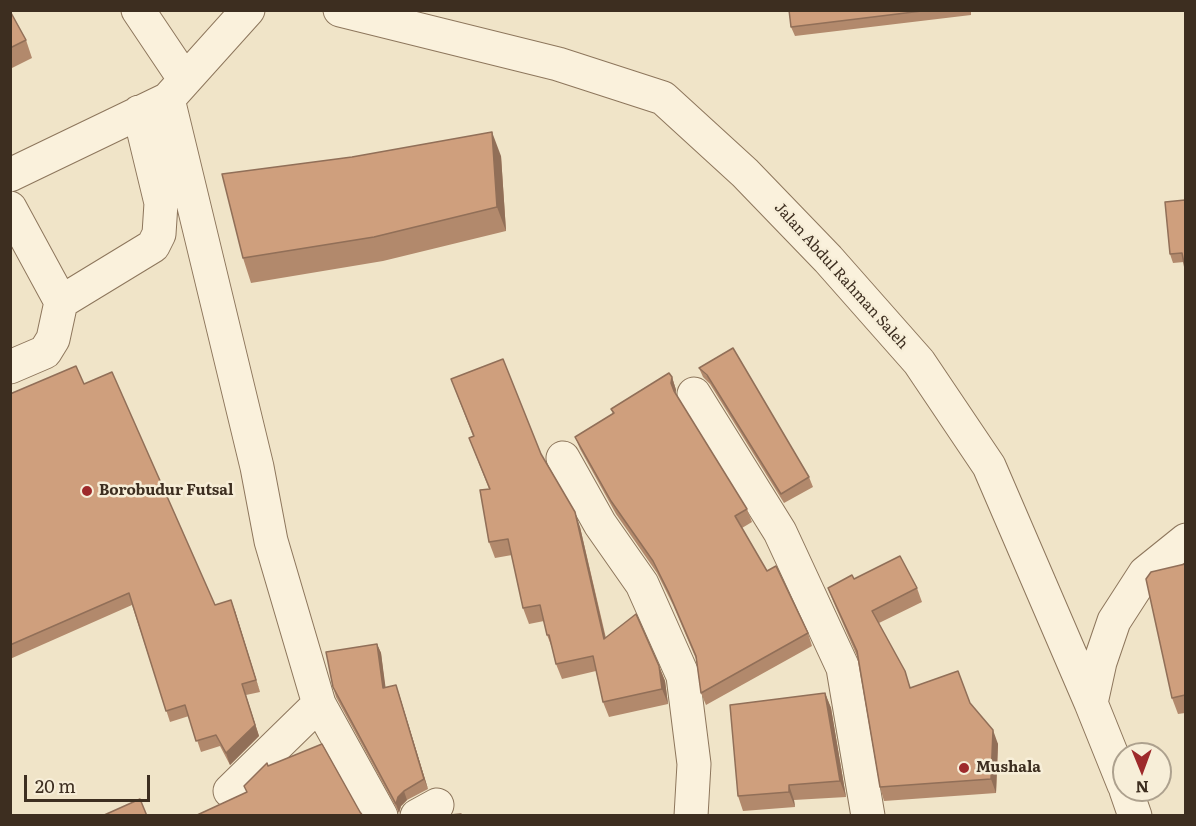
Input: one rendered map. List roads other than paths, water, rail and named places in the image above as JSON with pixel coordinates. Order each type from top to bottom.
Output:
[{"type":"street","points":[[138,10],[164,97],[257,466],[271,541],[319,704],[381,816]]},
{"type":"street","points":[[10,175],[164,97],[248,10]]},
{"type":"street","name":"Jalan Abdul Rahman Saleh","points":[[340,10],[558,64],[663,98],[737,165],[828,259],[919,362],[989,466],[1112,755]]},
{"type":"street","points":[[61,302],[153,246],[159,234],[164,97]]},
{"type":"street","points":[[10,207],[61,302],[53,339],[45,351],[10,367]]},
{"type":"street","points":[[694,394],[780,532],[843,668],[868,816]]},
{"type":"street","points":[[563,458],[600,524],[642,584],[683,676],[694,765],[691,816]]},
{"type":"street","points":[[1091,703],[1100,662],[1114,621],[1145,573],[1185,540]]},
{"type":"street","points":[[230,791],[319,704]]},
{"type":"place","name":"Borobudur Futsal","points":[[87,491]]},
{"type":"place","name":"Mushala","points":[[964,768]]}]
